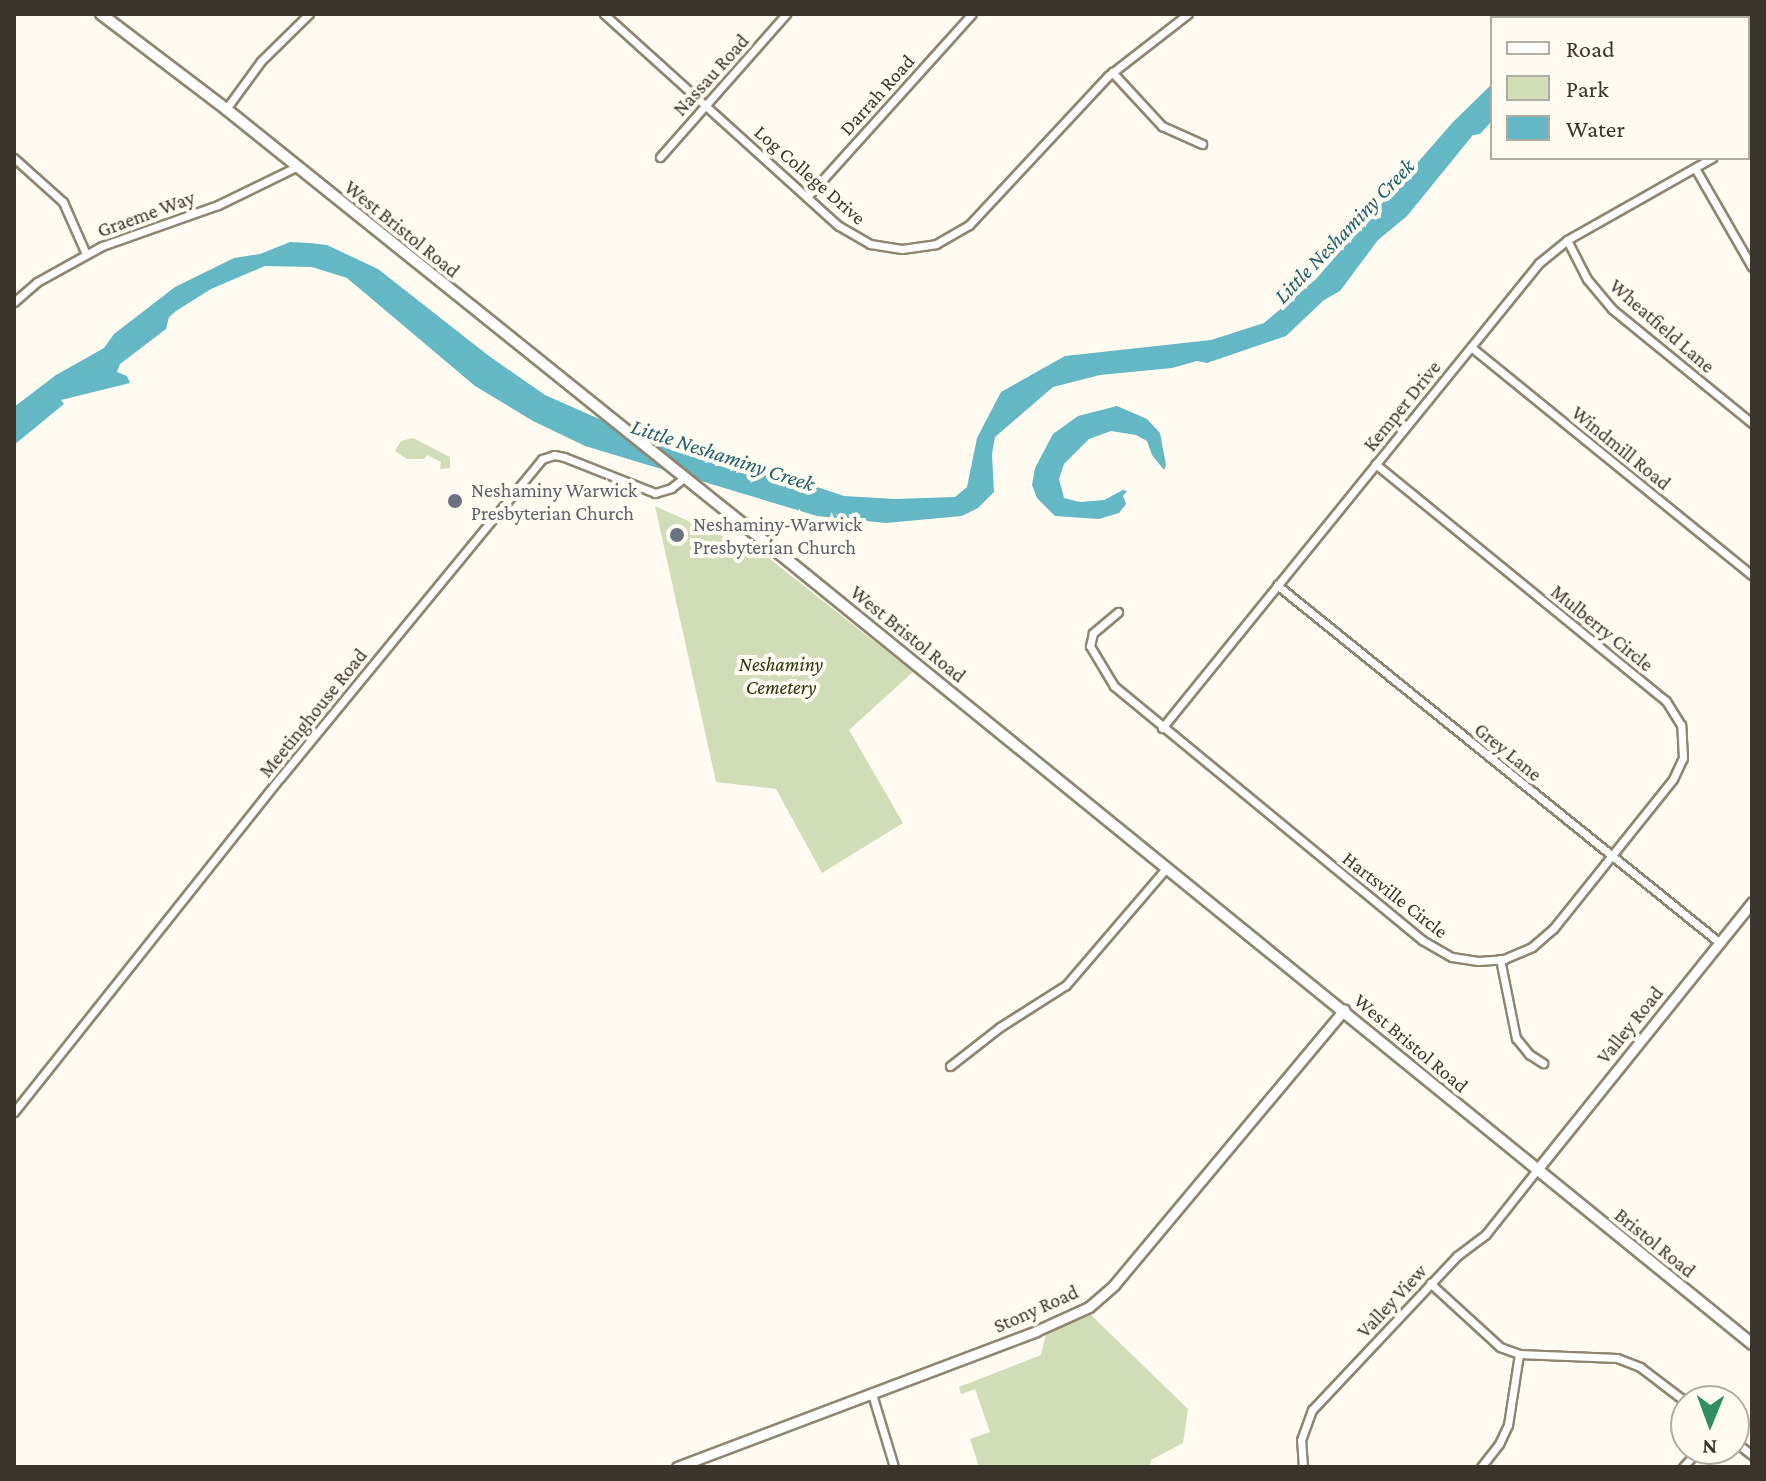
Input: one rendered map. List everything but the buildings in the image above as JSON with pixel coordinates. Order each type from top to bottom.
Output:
[{"type":"main road","name":"West Bristol Road","points":[[101,14],[226,109],[577,394],[684,476],[1344,1010],[1536,1171]]},
{"type":"main road","name":"Bristol Road","points":[[1536,1171],[1752,1344]]},
{"type":"street","points":[[226,109],[261,61],[309,14]]},
{"type":"street","name":"Log College Drive","points":[[604,14],[845,231],[870,244],[914,249],[948,239],[969,225],[1112,72],[1188,14]]},
{"type":"street","name":"Nassau Road","points":[[660,157],[786,14]]},
{"type":"street","name":"Darrah Road","points":[[807,197],[972,14]]},
{"type":"street","points":[[1167,14],[1173,24]]},
{"type":"street","points":[[1112,72],[1162,126],[1202,144]]},
{"type":"street","points":[[14,158],[63,202],[86,254]]},
{"type":"street","name":"Kemper Drive","points":[[1162,728],[1533,270],[1567,240],[1709,160]]},
{"type":"street","name":"Graeme Way","points":[[14,302],[37,282],[86,254],[141,230],[218,205],[296,167]]},
{"type":"street","points":[[1695,168],[1752,267]]},
{"type":"street","name":"Wheatfield Lane","points":[[1567,240],[1592,287],[1612,309],[1752,423]]},
{"type":"street","name":"Windmill Road","points":[[1471,347],[1752,575]]},
{"type":"street","name":"Meetinghouse Road","points":[[14,1112],[280,778],[542,459],[554,455],[564,457],[655,493],[671,488],[684,476]]},
{"type":"street","name":"Mulberry Circle","points":[[1375,464],[1666,701],[1678,717],[1684,746],[1680,765],[1611,856]]},
{"type":"street","name":"Grey Lane","points":[[1277,585],[1720,943]]},
{"type":"street","name":"Hartsville Circle","points":[[1118,612],[1093,633],[1091,653],[1114,686],[1431,947],[1465,960],[1500,959],[1516,955],[1543,938],[1611,856]]},
{"type":"street","points":[[950,1066],[1000,1027],[1066,985],[1167,867]]},
{"type":"street","name":"Valley Road","points":[[1536,1171],[1752,902]]},
{"type":"street","points":[[1500,959],[1513,1031],[1522,1047],[1543,1063]]},
{"type":"street","name":"Stony Road","points":[[677,1467],[1072,1317],[1097,1302],[1344,1010]]},
{"type":"street","name":"Valley View","points":[[1303,1467],[1301,1440],[1312,1410],[1430,1283],[1457,1256],[1486,1234],[1536,1171]]},
{"type":"street","points":[[1430,1283],[1489,1340],[1519,1354],[1617,1358],[1640,1367],[1670,1390]]},
{"type":"street","points":[[1481,1467],[1499,1444],[1508,1425],[1519,1354]]},
{"type":"street","points":[[872,1394],[894,1467]]},
{"type":"green space","points":[[1552,14],[1752,14],[1752,70],[1750,16]]},
{"type":"green space","points":[[413,438],[450,457],[450,468],[440,469],[441,462],[427,455],[424,459],[407,459],[395,451],[401,441]]},
{"type":"green space","name":"Neshaminy Cemetery","points":[[655,506],[766,556],[913,672],[849,730],[903,823],[822,873],[776,789],[716,782]]},
{"type":"green space","points":[[1090,1314],[1188,1409],[1183,1443],[1151,1460],[1149,1467],[979,1467],[970,1439],[990,1432],[975,1389],[961,1394],[959,1387],[1041,1355],[1046,1334]]},
{"type":"water","points":[[1490,86],[1490,123],[1480,134],[1473,135],[1407,216],[1378,240],[1340,291],[1324,300],[1286,336],[1207,363],[1197,361],[1172,368],[1100,375],[1053,387],[995,437],[992,454],[994,492],[978,508],[962,516],[886,523],[817,516],[585,446],[533,421],[475,386],[347,278],[312,267],[265,266],[211,289],[176,311],[169,317],[166,329],[120,364],[117,372],[127,376],[130,383],[61,400],[64,404],[14,445],[14,407],[56,375],[104,348],[114,334],[175,287],[234,258],[260,254],[290,242],[310,243],[327,245],[378,269],[489,356],[545,395],[613,425],[719,454],[844,496],[895,499],[955,497],[967,487],[977,438],[1001,392],[1065,356],[1211,340],[1264,323],[1316,279],[1453,122]]},
{"type":"water","points":[[1117,406],[1147,419],[1160,433],[1166,465],[1164,470],[1152,455],[1147,441],[1136,435],[1111,431],[1089,439],[1064,464],[1059,479],[1064,498],[1080,502],[1104,500],[1123,490],[1127,491],[1123,496],[1126,504],[1119,513],[1099,519],[1055,516],[1037,498],[1032,485],[1035,468],[1053,434],[1078,416]]},
{"type":"place","name":"Neshaminy Warwick Presbyterian Church","points":[[455,501]]},
{"type":"place","name":"Neshaminy-Warwick Presbyterian Church","points":[[677,535]]},
{"type":"water label","name":"Little Neshaminy Creek","points":[[1344,231]]},
{"type":"water label","name":"Little Neshaminy Creek","points":[[723,455]]}]
